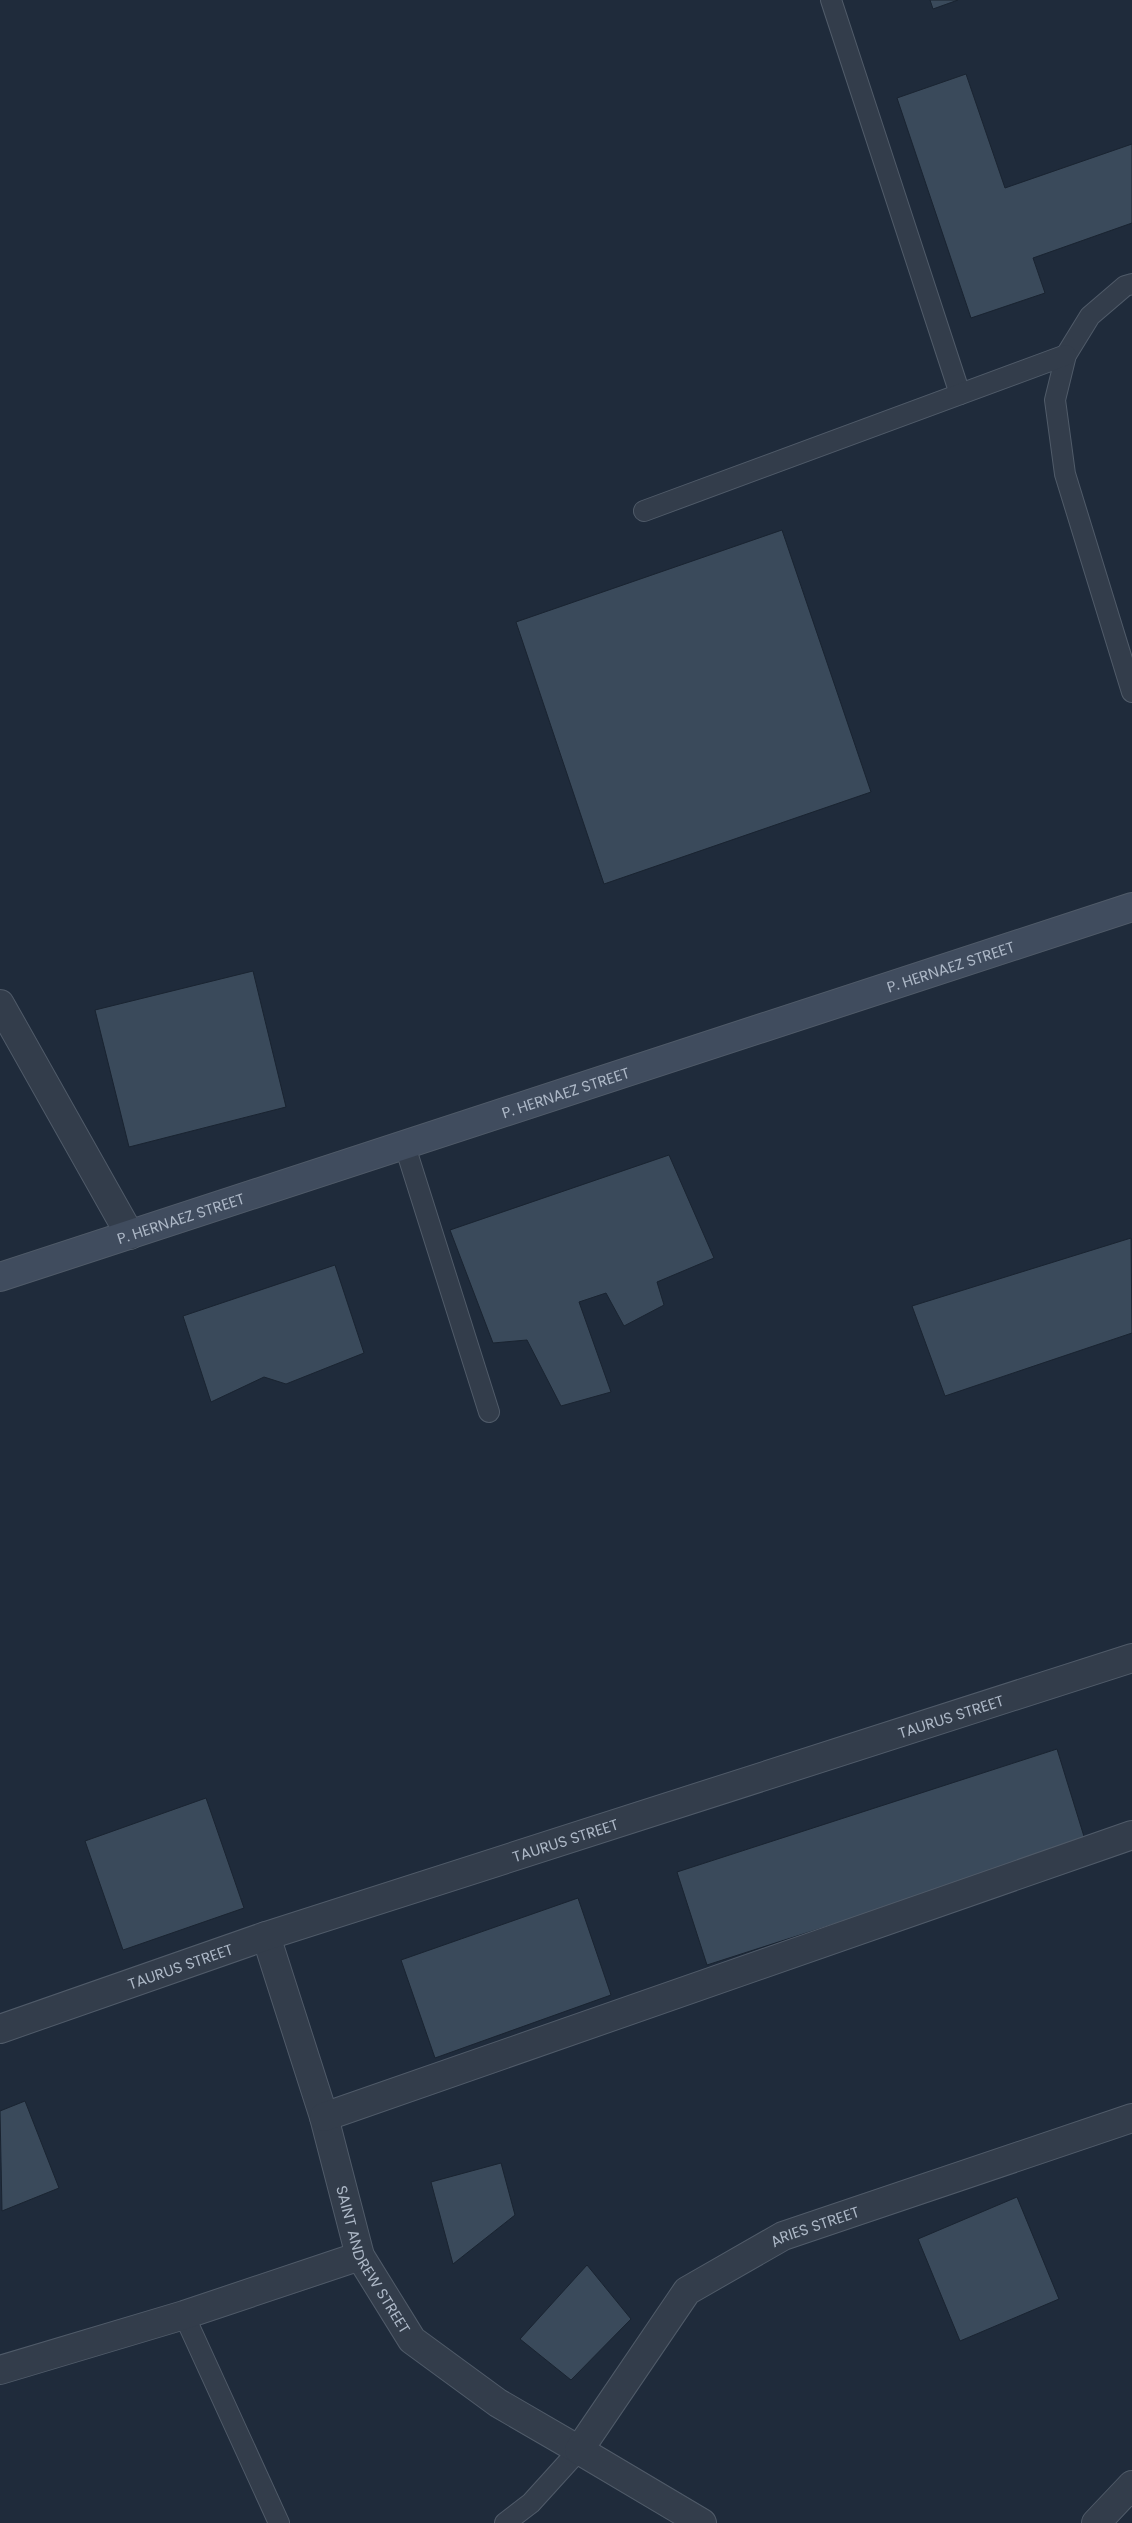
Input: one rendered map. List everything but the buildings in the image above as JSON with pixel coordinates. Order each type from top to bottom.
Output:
[{"type":"main road","name":"P. HERNAEZ STREET","points":[[0,1277],[404,1143],[1132,907]]},
{"type":"street","points":[[0,1004],[130,1235]]},
{"type":"street","name":"TAURUS STREET","points":[[0,2029],[266,1936],[1132,1658]]},
{"type":"street","points":[[324,2117],[1132,1835]]},
{"type":"street","name":"SAINT ANDREW STREET","points":[[266,1936],[324,2117],[360,2256],[412,2340],[498,2403],[702,2523]]},
{"type":"street","name":"ARIES STREET","points":[[579,2450],[687,2291],[784,2236],[1132,2118]]},
{"type":"street","points":[[0,2370],[184,2315],[360,2256]]},
{"type":"street","points":[[1096,2523],[1132,2485]]},
{"type":"lane","points":[[831,0],[960,394]]},
{"type":"lane","points":[[1132,284],[1126,286],[1090,316],[1066,354],[1055,400],[1065,474],[1132,692]]},
{"type":"lane","points":[[644,511],[1066,354]]},
{"type":"lane","points":[[404,1143],[489,1412]]},
{"type":"lane","points":[[184,2315],[279,2523]]},
{"type":"lane","points":[[505,2523],[531,2503],[579,2450]]}]
